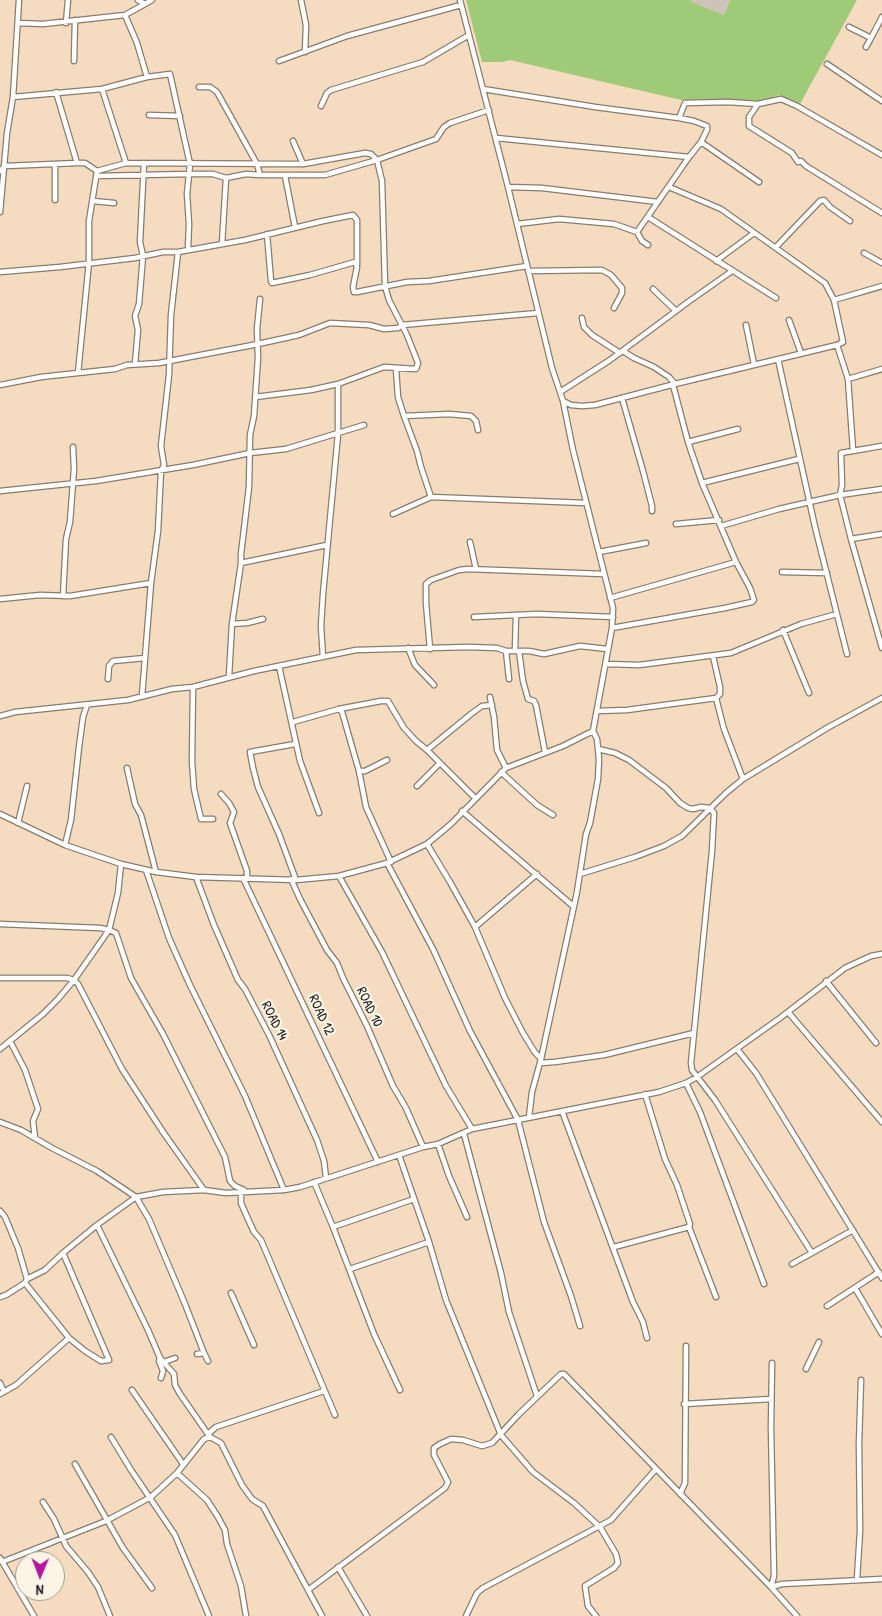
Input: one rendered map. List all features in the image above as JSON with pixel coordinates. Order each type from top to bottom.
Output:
[{"type":"street","points":[[0,212],[7,133],[13,97],[19,0]]},
{"type":"street","points":[[66,23],[68,0]]},
{"type":"street","points":[[138,0],[145,4]]},
{"type":"street","points":[[18,23],[36,25],[66,23],[76,20],[125,15],[152,0]]},
{"type":"street","points":[[301,0],[306,25],[304,52]]},
{"type":"street","points":[[279,61],[348,36],[461,2],[538,312],[563,402],[610,598],[613,617],[612,628],[594,731],[598,749],[598,779],[590,823],[586,834],[574,906],[541,1061],[532,1092],[529,1117]]},
{"type":"street","points":[[125,15],[137,43],[147,76]]},
{"type":"street","points":[[866,47],[882,17]]},
{"type":"street","points":[[74,61],[76,20]]},
{"type":"street","points":[[849,27],[870,38]]},
{"type":"street","points":[[321,106],[327,93],[331,90],[423,62],[469,35]]},
{"type":"street","points":[[827,64],[882,101]]},
{"type":"street","points":[[13,97],[102,89],[147,76],[170,74],[190,164],[187,194],[188,249]]},
{"type":"street","points":[[198,87],[210,87],[216,92],[256,164],[260,175]]},
{"type":"street","points":[[102,89],[126,163]]},
{"type":"street","points":[[483,90],[679,118],[699,122],[707,126],[701,142],[688,157],[636,232]]},
{"type":"street","points":[[56,92],[77,163]]},
{"type":"street","points":[[679,118],[685,103],[728,102],[758,104],[781,99],[797,106],[882,155]]},
{"type":"street","points":[[758,104],[750,117],[749,126],[792,153],[798,162],[801,161],[806,166],[882,213]]},
{"type":"street","points":[[0,172],[5,166],[85,163],[97,173],[144,175],[213,174],[226,178],[246,174],[285,176],[325,175],[377,160],[436,139],[444,127],[450,123],[489,110]]},
{"type":"street","points":[[149,115],[180,116]]},
{"type":"street","points":[[496,138],[688,157]]},
{"type":"street","points":[[293,141],[303,164]]},
{"type":"street","points":[[701,142],[759,182]]},
{"type":"street","points":[[97,173],[126,163],[303,164],[365,153],[371,154],[377,160],[382,182],[384,286],[418,365],[416,369],[384,367],[338,384],[311,390],[255,397]]},
{"type":"street","points":[[135,364],[138,330],[136,316],[144,256],[140,242],[144,163]]},
{"type":"street","points":[[55,165],[55,200]]},
{"type":"street","points":[[78,373],[89,262],[89,221],[97,173]]},
{"type":"street","points":[[285,176],[295,228]]},
{"type":"street","points":[[222,244],[226,178]]},
{"type":"street","points":[[508,187],[542,188],[658,202]]},
{"type":"street","points":[[563,402],[571,405],[595,405],[754,364],[838,345],[843,342],[834,300],[825,284],[721,209],[669,187]]},
{"type":"street","points":[[776,247],[820,201],[824,200],[830,207],[850,221]]},
{"type":"street","points":[[93,201],[114,203]]},
{"type":"street","points":[[0,272],[60,267],[163,252],[178,252],[236,242],[353,215],[357,220],[357,264],[353,287],[354,292],[384,286],[528,268],[602,270],[611,275],[622,288],[622,293],[614,308]]},
{"type":"street","points":[[648,217],[776,298]]},
{"type":"street","points":[[517,224],[559,219],[614,224],[636,232],[642,241],[648,245]]},
{"type":"street","points":[[716,261],[754,232]]},
{"type":"street","points":[[267,234],[272,283],[310,275],[351,263],[357,264]]},
{"type":"street","points":[[142,696],[151,582],[158,531],[161,471],[164,464],[161,446],[170,361],[171,315],[178,252]]},
{"type":"street","points":[[864,253],[882,263]]},
{"type":"street","points":[[560,392],[622,352],[732,271]]},
{"type":"street","points":[[834,300],[882,286]]},
{"type":"street","points":[[654,289],[676,311]]},
{"type":"street","points":[[229,676],[232,624],[242,564],[241,554],[249,487],[260,299]]},
{"type":"street","points":[[0,385],[41,377],[170,361],[287,339],[330,323],[369,325],[384,329],[398,328],[402,325],[538,312]]},
{"type":"street","points":[[582,318],[584,326],[592,335],[654,367],[669,377],[674,384],[688,442],[702,484],[736,562],[754,596],[752,602],[612,628]]},
{"type":"street","points":[[789,320],[802,353]]},
{"type":"street","points":[[746,325],[754,364]]},
{"type":"street","points":[[838,345],[848,379],[853,450]]},
{"type":"street","points":[[778,359],[799,459],[846,654]]},
{"type":"street","points":[[396,369],[398,397],[418,451],[431,497]]},
{"type":"street","points":[[848,379],[882,369]]},
{"type":"street","points":[[323,657],[321,626],[338,434],[338,384]]},
{"type":"street","points":[[622,398],[643,471],[652,511]]},
{"type":"street","points":[[404,416],[449,414],[472,416],[476,421],[478,430]]},
{"type":"street","points":[[0,491],[96,481],[161,471],[250,453],[293,447],[364,425]]},
{"type":"street","points":[[688,442],[738,428]]},
{"type":"street","points":[[882,446],[841,453],[842,485],[840,495],[882,648]]},
{"type":"street","points":[[63,596],[66,539],[70,522],[74,469],[73,447]]},
{"type":"street","points":[[702,484],[799,459]]},
{"type":"street","points":[[721,526],[779,509],[840,495],[882,489]]},
{"type":"street","points":[[393,514],[431,497],[586,503]]},
{"type":"street","points":[[676,524],[719,520]]},
{"type":"street","points":[[851,539],[882,534]]},
{"type":"street","points":[[470,542],[476,570]]},
{"type":"street","points":[[598,552],[646,543]]},
{"type":"street","points":[[242,564],[327,545]]},
{"type":"street","points":[[610,598],[736,562]]},
{"type":"street","points":[[430,648],[426,584],[431,580],[459,570],[604,574]]},
{"type":"street","points":[[782,572],[827,574]]},
{"type":"street","points":[[0,599],[40,595],[63,596],[151,582]]},
{"type":"street","points":[[607,664],[639,665],[731,653],[783,630],[837,614]]},
{"type":"street","points":[[474,617],[516,615],[613,617]]},
{"type":"street","points":[[516,615],[517,651],[523,681],[528,699],[536,703],[545,752]]},
{"type":"street","points":[[232,624],[263,619]]},
{"type":"street","points":[[783,630],[808,693]]},
{"type":"street","points":[[0,716],[15,712],[87,705],[172,689],[193,687],[229,676],[356,650],[498,648],[506,651],[549,653],[580,646],[608,649]]},
{"type":"street","points":[[408,648],[415,665],[434,685]]},
{"type":"street","points":[[506,651],[509,679]]},
{"type":"street","points":[[597,711],[627,710],[716,698],[720,694],[720,687],[713,656]]},
{"type":"street","points":[[108,678],[109,666],[113,661],[144,658]]},
{"type":"street","points":[[280,666],[302,768],[318,813]]},
{"type":"street","points":[[193,687],[192,761],[194,789],[201,818],[213,819]]},
{"type":"street","points":[[490,697],[497,750],[506,768]]},
{"type":"street","points":[[716,698],[724,729],[743,780]]},
{"type":"street","points":[[580,874],[635,857],[664,846],[682,836],[710,808],[743,780],[827,728],[882,698]]},
{"type":"street","points":[[292,722],[388,701],[404,728],[474,798]]},
{"type":"street","points":[[65,844],[71,820],[83,717],[87,705]]},
{"type":"street","points":[[428,750],[482,706],[492,705]]},
{"type":"street","points":[[342,710],[359,771],[366,807],[374,828],[389,862],[433,948],[470,1031],[518,1120],[544,1222],[580,1326]]},
{"type":"street","points":[[0,814],[65,844],[121,864],[156,872],[196,877],[293,879],[339,876],[389,862],[427,844],[440,834],[506,768],[563,746],[594,731]]},
{"type":"street","name":"ROAD 10","points":[[296,744],[250,752],[252,768],[258,787],[279,834],[293,879],[327,950],[337,963],[393,1086],[406,1108],[423,1146]]},
{"type":"street","points":[[598,749],[629,760],[666,788],[680,803],[688,808],[710,808],[714,813],[691,1063],[692,1070],[715,1100],[812,1253]]},
{"type":"street","points":[[359,771],[365,771],[387,760]]},
{"type":"street","points":[[418,786],[439,764]]},
{"type":"street","points":[[127,768],[135,804],[141,815],[156,872]]},
{"type":"street","points":[[501,772],[536,805],[553,815]]},
{"type":"street","points":[[18,823],[27,786]]},
{"type":"street","name":"ROAD 12","points":[[221,794],[234,812],[230,823],[247,871],[245,878],[378,1162]]},
{"type":"street","points":[[462,811],[574,906]]},
{"type":"street","points":[[427,844],[475,927],[505,998],[541,1061]]},
{"type":"street","points":[[0,1049],[43,1014],[74,980],[110,930],[118,893],[121,864]]},
{"type":"street","points":[[146,870],[169,938],[244,1096],[284,1190]]},
{"type":"street","points":[[475,927],[537,874]]},
{"type":"street","points":[[339,876],[382,952],[446,1086],[472,1129]]},
{"type":"street","name":"ROAD 14","points":[[196,877],[238,980],[245,988],[270,1037],[317,1140],[324,1162],[326,1178]]},
{"type":"street","points":[[0,924],[110,930],[116,933],[131,978],[208,1120],[225,1157],[230,1181],[244,1191]]},
{"type":"street","points":[[0,1297],[45,1270],[97,1225],[136,1197],[163,1192],[204,1190],[226,1193],[284,1190],[378,1162],[423,1146],[438,1144],[472,1129],[659,1092],[686,1083],[788,1012],[845,968],[862,959],[882,954]]},
{"type":"street","points":[[0,978],[74,980],[78,984],[122,1069],[204,1190]]},
{"type":"street","points":[[826,981],[876,1043]]},
{"type":"street","points":[[788,1012],[882,1122]]},
{"type":"street","points":[[541,1061],[555,1062],[604,1055],[694,1033]]},
{"type":"street","points":[[10,1041],[25,1070],[38,1109],[33,1121],[35,1138]]},
{"type":"street","points":[[737,1048],[756,1073],[882,1278]]},
{"type":"street","points":[[686,1083],[700,1112],[764,1284]]},
{"type":"street","points":[[645,1094],[665,1159],[716,1297]]},
{"type":"street","points":[[562,1111],[636,1308],[643,1322],[647,1338]]},
{"type":"street","points":[[0,1122],[97,1171],[136,1197],[149,1219],[186,1304],[208,1362]]},
{"type":"street","points":[[464,1134],[501,1273],[509,1312],[538,1396]]},
{"type":"street","points":[[438,1144],[467,1218]]},
{"type":"street","points":[[399,1155],[429,1242],[446,1300],[501,1435],[533,1472],[574,1503],[600,1527],[616,1554],[618,1563],[614,1568],[585,1586],[588,1606],[596,1616]]},
{"type":"street","points":[[314,1182],[350,1269],[374,1334],[400,1390]]},
{"type":"street","points":[[244,1191],[241,1202],[254,1232],[261,1240],[335,1415]]},
{"type":"street","points":[[333,1227],[414,1199]]},
{"type":"street","points":[[0,1211],[5,1217],[18,1248],[26,1281],[69,1338],[101,1361],[109,1360],[63,1253]]},
{"type":"street","points":[[97,1225],[162,1360],[174,1374],[174,1385],[209,1436],[221,1443],[242,1486],[252,1499],[264,1506],[322,1616]]},
{"type":"street","points":[[614,1247],[689,1227]]},
{"type":"street","points":[[792,1264],[853,1230]]},
{"type":"street","points":[[350,1269],[429,1242]]},
{"type":"street","points":[[827,1306],[879,1272]]},
{"type":"street","points":[[855,1288],[882,1334]]},
{"type":"street","points":[[231,1293],[254,1345]]},
{"type":"street","points":[[0,1384],[2,1393],[16,1385],[69,1338]]},
{"type":"street","points":[[806,1369],[819,1342]]},
{"type":"street","points":[[680,1494],[685,1483],[684,1404],[686,1346]]},
{"type":"street","points":[[198,1354],[204,1353]]},
{"type":"street","points":[[162,1360],[175,1358]]},
{"type":"street","points":[[161,1378],[163,1371],[159,1361],[162,1360]]},
{"type":"street","points":[[771,1587],[774,1576],[772,1363]]},
{"type":"street","points":[[308,1590],[446,1488],[448,1482],[434,1455],[434,1448],[451,1440],[463,1440],[482,1446],[492,1443],[538,1396],[561,1374],[564,1374],[797,1616]]},
{"type":"street","points":[[858,1579],[861,1380]]},
{"type":"street","points":[[132,1390],[183,1464]]},
{"type":"street","points":[[34,1616],[1,1560],[63,1539],[106,1521],[151,1497],[177,1473],[204,1439],[216,1428],[324,1391]]},
{"type":"street","points":[[684,1404],[771,1399]]},
{"type":"street","points":[[111,1436],[131,1470],[175,1535],[209,1616]]},
{"type":"street","points":[[75,1464],[106,1521],[152,1588]]},
{"type":"street","points":[[466,1616],[477,1593],[483,1588],[600,1527],[618,1513],[656,1469]]},
{"type":"street","points":[[177,1473],[207,1500],[225,1530],[241,1586],[246,1616]]},
{"type":"street","points":[[43,1502],[66,1546],[98,1587],[110,1616]]},
{"type":"street","points":[[338,1568],[367,1616]]},
{"type":"street","points":[[771,1587],[782,1584],[882,1578]]},
{"type":"shaded area","points":[[691,0],[730,0],[724,15],[690,2]]},
{"type":"green space","points":[[466,0],[691,0],[691,2],[724,15],[730,0],[857,0],[800,104],[779,95],[764,101],[681,100],[510,60],[482,62]]}]
